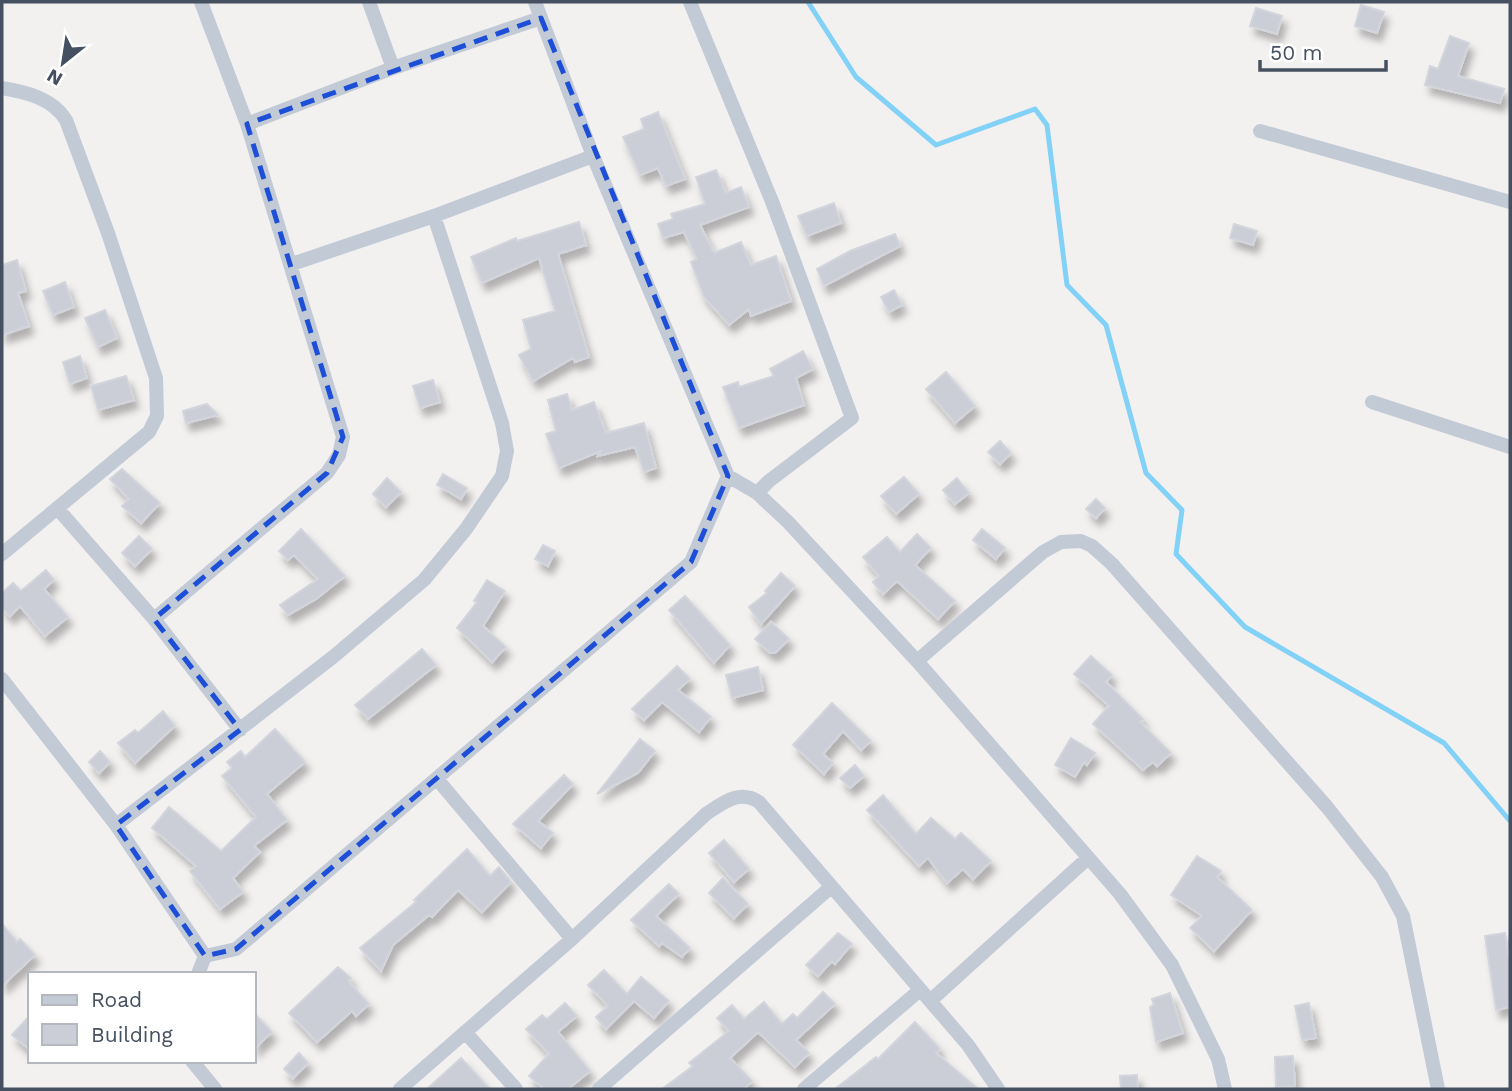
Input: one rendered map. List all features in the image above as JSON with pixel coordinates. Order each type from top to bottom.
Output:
[{"type":"street","points":[[154,619],[327,472],[339,455],[343,428],[247,124],[201,2]]},
{"type":"street","points":[[369,2],[393,68]]},
{"type":"street","points":[[535,2],[593,156],[728,475],[757,494],[917,661],[1120,894],[1172,965],[1218,1059],[1225,1089]]},
{"type":"street","points":[[690,2],[773,204],[852,418],[769,481],[757,494]]},
{"type":"street","points":[[247,124],[393,68],[541,18]]},
{"type":"street","points":[[2,88],[38,97],[59,111],[66,120],[108,233],[156,378],[158,404],[154,426],[2,554]]},
{"type":"street","points":[[1260,131],[1510,202]]},
{"type":"street","points":[[292,264],[434,216],[593,156]]},
{"type":"street","points":[[116,825],[333,657],[424,580],[466,530],[502,476],[506,463],[502,423],[434,216]]},
{"type":"street","points":[[1372,402],[1510,447]]},
{"type":"street","points":[[205,956],[236,949],[691,562],[728,475]]},
{"type":"street","points":[[57,508],[154,619],[240,730]]},
{"type":"street","points":[[917,661],[1043,552],[1065,541],[1081,541],[1092,546],[1136,589],[1279,757],[1326,807],[1382,877],[1403,916],[1438,1089]]},
{"type":"street","points":[[2,679],[116,825],[205,956]]},
{"type":"street","points":[[437,779],[572,939]]},
{"type":"street","points":[[400,1089],[572,939],[706,814],[737,796],[749,797],[759,802],[968,1045],[998,1089]]},
{"type":"street","points":[[804,1089],[925,996],[1088,858]]},
{"type":"street","points":[[599,1089],[831,887]]},
{"type":"street","points":[[199,972],[205,956]]},
{"type":"street","points":[[464,1032],[516,1089]]},
{"type":"street","points":[[194,1063],[215,1089]]},
{"type":"highlighted area","points":[[541,18],[728,476],[691,562],[236,949],[205,956],[116,825],[240,730],[154,619],[327,473],[343,437],[247,124]]},
{"type":"building","points":[[1361,5],[1384,12],[1377,33],[1355,26]]},
{"type":"building","points":[[1256,8],[1282,16],[1277,34],[1250,26]]},
{"type":"building","points":[[1450,36],[1469,43],[1458,76],[1504,89],[1500,103],[1425,85],[1430,66],[1438,69]]},
{"type":"building","points":[[658,112],[685,179],[666,186],[658,168],[640,175],[623,137],[644,129],[641,119]]},
{"type":"building","points":[[716,170],[726,193],[741,187],[749,207],[700,225],[714,253],[741,242],[751,265],[776,256],[791,301],[751,316],[749,309],[729,325],[704,297],[691,262],[697,259],[684,232],[663,238],[658,224],[673,219],[671,214],[705,204],[696,177]]},
{"type":"building","points":[[834,203],[841,223],[807,236],[798,216]]},
{"type":"building","points":[[579,222],[586,245],[558,254],[589,357],[575,362],[573,358],[533,381],[519,355],[531,349],[523,320],[555,311],[539,258],[482,283],[471,257],[516,238],[517,241]]},
{"type":"building","points":[[1234,224],[1257,231],[1253,245],[1230,238]]},
{"type":"building","points":[[895,234],[900,246],[824,286],[817,269],[850,251]]},
{"type":"building","points":[[17,260],[26,291],[18,293],[29,326],[2,335],[2,265]]},
{"type":"building","points":[[65,282],[74,307],[53,315],[43,291]]},
{"type":"building","points":[[894,290],[902,305],[889,312],[881,297]]},
{"type":"building","points":[[105,310],[117,338],[98,347],[85,318]]},
{"type":"building","points":[[803,351],[813,369],[796,378],[804,405],[739,428],[723,387],[738,382],[739,387],[774,376],[770,369]]},
{"type":"building","points":[[80,356],[87,378],[70,384],[63,362]]},
{"type":"building","points":[[946,372],[975,406],[955,423],[926,389]]},
{"type":"building","points":[[126,376],[134,400],[98,410],[91,386]]},
{"type":"building","points":[[433,380],[440,402],[420,408],[413,386]]},
{"type":"building","points":[[567,394],[572,410],[594,402],[606,433],[644,423],[656,468],[644,472],[635,447],[598,456],[601,451],[559,468],[546,434],[556,431],[548,400]]},
{"type":"building","points":[[207,404],[218,415],[186,423],[183,411]]},
{"type":"building","points":[[1000,441],[1011,453],[1000,464],[988,452]]},
{"type":"building","points":[[122,469],[160,503],[141,523],[122,506],[129,499],[110,479]]},
{"type":"building","points":[[443,474],[467,488],[461,499],[437,485]]},
{"type":"building","points":[[904,477],[919,494],[896,514],[881,496]]},
{"type":"building","points":[[387,478],[401,492],[386,507],[373,494]]},
{"type":"building","points":[[957,478],[969,493],[955,504],[943,490]]},
{"type":"building","points":[[1096,499],[1105,508],[1096,518],[1086,509]]},
{"type":"building","points":[[301,529],[345,576],[316,599],[288,615],[280,605],[318,579],[294,555],[288,560],[279,551]]},
{"type":"building","points":[[982,529],[1005,548],[996,559],[973,540]]},
{"type":"building","points":[[917,534],[931,548],[915,565],[955,601],[938,619],[897,581],[883,594],[873,582],[879,576],[863,557],[887,537],[900,552]]},
{"type":"building","points":[[139,536],[152,549],[135,566],[122,553]]},
{"type":"building","points":[[543,545],[555,551],[548,566],[535,559]]},
{"type":"building","points":[[46,570],[54,580],[44,589],[68,617],[45,636],[20,606],[10,616],[2,608],[2,593],[13,583],[21,591]]},
{"type":"building","points":[[781,573],[795,586],[761,624],[749,607],[767,593],[765,591]]},
{"type":"building","points":[[487,580],[505,591],[483,626],[506,647],[492,662],[457,628],[477,602],[474,601]]},
{"type":"building","points":[[685,596],[730,645],[714,663],[669,610]]},
{"type":"building","points":[[771,622],[789,639],[775,653],[770,653],[755,639]]},
{"type":"building","points":[[422,649],[436,665],[368,719],[355,705]]},
{"type":"building","points":[[1091,656],[1112,675],[1106,682],[1143,719],[1140,722],[1171,753],[1157,766],[1153,762],[1143,770],[1093,724],[1109,706],[1074,674]]},
{"type":"building","points":[[677,666],[690,679],[678,690],[711,717],[699,732],[662,702],[644,720],[632,709]]},
{"type":"building","points":[[758,667],[763,690],[732,698],[726,675]]},
{"type":"building","points":[[832,703],[871,741],[861,750],[843,731],[823,754],[833,763],[824,774],[793,745]]},
{"type":"building","points":[[163,711],[175,726],[135,763],[118,743],[135,730],[138,733]]},
{"type":"building","points":[[275,729],[305,762],[267,794],[287,820],[254,846],[260,852],[233,878],[243,892],[220,909],[190,871],[196,866],[152,828],[169,807],[221,851],[256,817],[222,776],[232,768],[227,762],[241,751],[245,757]]},
{"type":"building","points":[[1071,738],[1095,753],[1087,765],[1084,762],[1075,777],[1055,765]]},
{"type":"building","points":[[640,739],[655,751],[638,773],[597,794]]},
{"type":"building","points":[[100,751],[110,762],[99,773],[89,762]]},
{"type":"building","points":[[855,765],[864,776],[850,788],[840,778]]},
{"type":"building","points":[[564,775],[573,784],[538,821],[553,833],[541,848],[513,824]]},
{"type":"building","points":[[883,795],[916,834],[931,818],[955,839],[961,833],[991,861],[973,879],[963,869],[947,883],[928,858],[919,866],[867,810]]},
{"type":"building","points":[[724,840],[749,869],[734,882],[709,853]]},
{"type":"building","points":[[467,849],[490,876],[499,867],[511,882],[482,912],[458,890],[432,917],[429,915],[393,945],[381,971],[360,948],[416,902],[414,900]]},
{"type":"building","points":[[1197,856],[1221,871],[1217,877],[1252,910],[1214,951],[1190,928],[1202,916],[1171,895]]},
{"type":"building","points":[[723,878],[748,904],[734,918],[709,893]]},
{"type":"building","points":[[669,884],[679,894],[656,916],[690,948],[682,957],[662,943],[659,946],[631,920]]},
{"type":"building","points":[[2,924],[17,942],[20,939],[35,955],[2,986]]},
{"type":"building","points":[[838,933],[852,944],[835,964],[832,961],[818,976],[806,965]]},
{"type":"building","points":[[1505,933],[1510,966],[1510,1007],[1496,1010],[1485,936]]},
{"type":"building","points":[[338,967],[351,978],[348,981],[369,1004],[356,1016],[352,1011],[317,1042],[289,1013]]},
{"type":"building","points":[[604,970],[627,994],[641,977],[669,1001],[654,1018],[634,1001],[606,1029],[596,1017],[608,1006],[588,985]]},
{"type":"building","points":[[823,992],[835,1004],[796,1040],[809,1053],[795,1067],[758,1032],[730,1058],[752,1081],[744,1089],[662,1089],[693,1066],[689,1063],[729,1031],[717,1018],[732,1005],[744,1019],[764,1002],[782,1024],[793,1014],[797,1018]]},
{"type":"building","points":[[1170,993],[1183,1033],[1156,1042],[1150,1007],[1154,1005],[1152,999]]},
{"type":"building","points":[[565,1003],[577,1016],[558,1032],[590,1071],[568,1089],[544,1089],[529,1076],[549,1054],[526,1029],[542,1015],[547,1019]]},
{"type":"building","points":[[1309,1003],[1316,1038],[1302,1040],[1295,1006]]},
{"type":"building","points":[[256,1015],[272,1032],[256,1047]]},
{"type":"building","points":[[28,1017],[28,1048],[12,1035]]},
{"type":"building","points":[[915,1022],[940,1049],[936,1053],[978,1089],[835,1089],[876,1057],[878,1059]]},
{"type":"building","points":[[299,1053],[308,1063],[293,1078],[284,1069]]},
{"type":"building","points":[[1293,1056],[1295,1086],[1276,1087],[1275,1057]]},
{"type":"building","points":[[461,1058],[490,1089],[427,1089]]},
{"type":"building","points":[[1137,1075],[1138,1089],[1121,1089],[1120,1076]]},
{"type":"waterway","points":[[808,2],[856,77],[936,145],[1035,109],[1047,125],[1067,285],[1106,325],[1146,473],[1182,510],[1176,554],[1245,627],[1444,743],[1510,821]]}]
